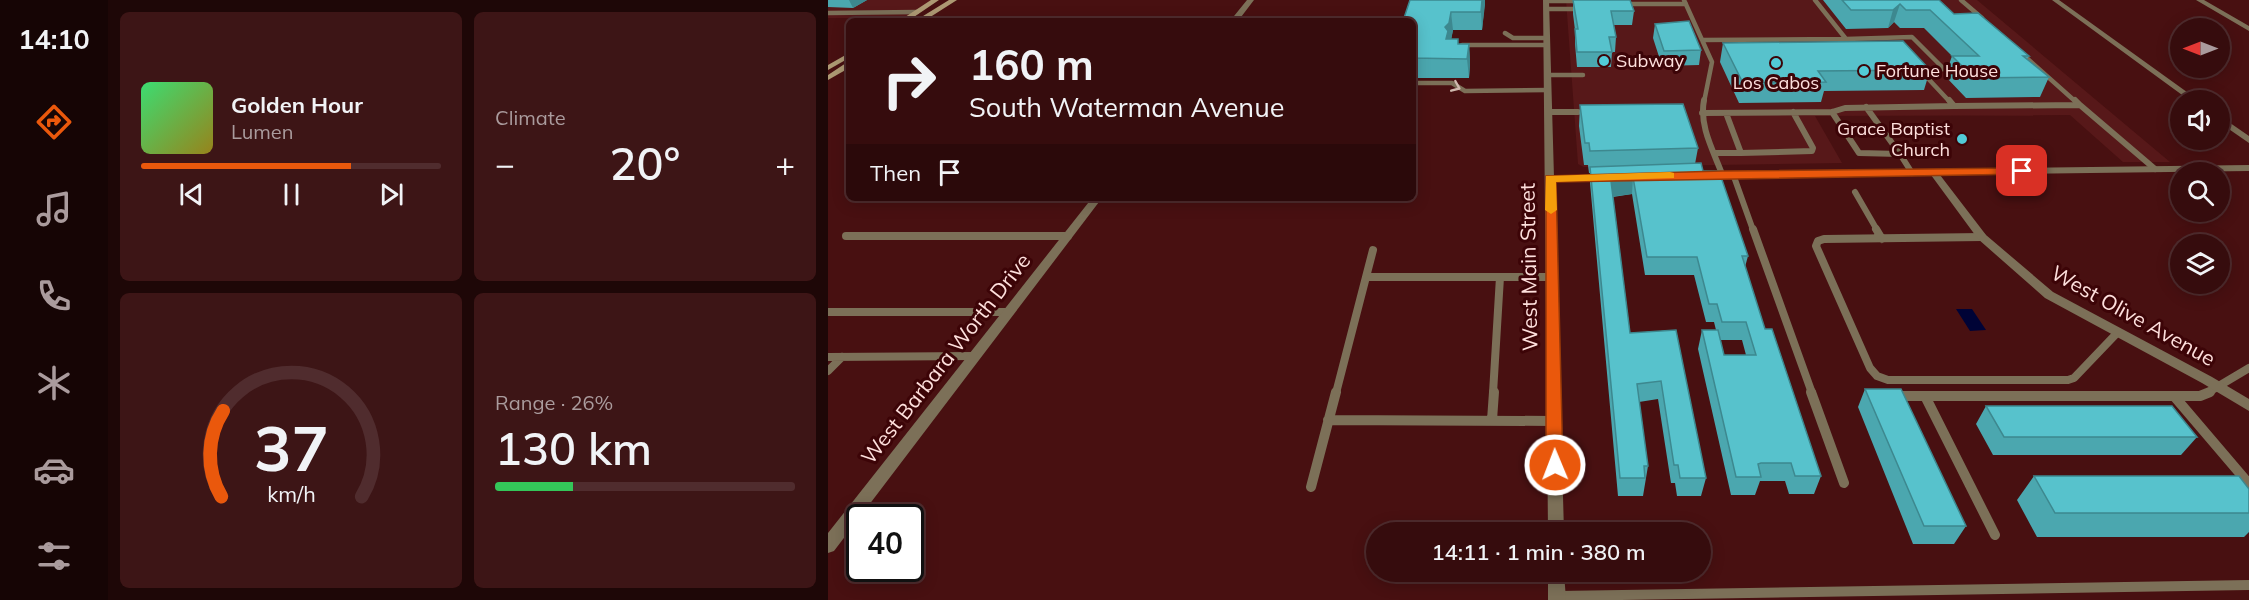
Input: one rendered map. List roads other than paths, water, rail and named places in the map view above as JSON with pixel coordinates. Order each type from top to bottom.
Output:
[{"type":"main road","points":[[908,18],[936,0]]},
{"type":"main road","points":[[924,18],[946,2],[954,0]]},
{"type":"main road","points":[[917,12],[933,12]]},
{"type":"main road","points":[[828,68],[846,57]]},
{"type":"main road","points":[[828,78],[846,67]]},
{"type":"street","points":[[1236,18],[1251,0]]},
{"type":"street","points":[[2055,0],[2180,90]]},
{"type":"street","points":[[2199,0],[2249,28]]},
{"type":"street","name":"West Main Street","points":[[1546,3],[1556,522]]},
{"type":"street","points":[[2230,126],[2249,140]]},
{"type":"street","points":[[1688,175],[2249,168]]},
{"type":"street","name":"West Olive Avenue","points":[[1934,172],[1982,237],[2049,295],[2249,405]]},
{"type":"street","points":[[1550,179],[1619,177]]},
{"type":"street","name":"West Barbara Worth Drive","points":[[828,546],[1095,201]]},
{"type":"street","points":[[1556,582],[1557,598]]},
{"type":"lane","points":[[1815,0],[1846,39]]},
{"type":"lane","points":[[1961,0],[1988,24]]},
{"type":"lane","points":[[1546,3],[1590,1]]},
{"type":"lane","points":[[1611,4],[1685,2],[1712,62],[1702,113],[1714,153],[1728,174],[1844,483]]},
{"type":"lane","points":[[1546,3],[1591,9]]},
{"type":"lane","points":[[828,14],[917,12]]},
{"type":"lane","points":[[1505,33],[1513,38],[1547,41]]},
{"type":"lane","points":[[1880,37],[1887,44]]},
{"type":"lane","points":[[1702,40],[1912,37],[1944,69],[1919,69],[1954,106]]},
{"type":"lane","points":[[1832,39],[1837,45]]},
{"type":"lane","points":[[1451,46],[1547,41]]},
{"type":"lane","points":[[2013,46],[2155,169]]},
{"type":"lane","points":[[1709,56],[1721,56]]},
{"type":"lane","points":[[1548,75],[1583,75]]},
{"type":"lane","points":[[1416,83],[1452,83],[1465,91],[1548,90]]},
{"type":"lane","points":[[1702,113],[1832,112],[1845,108],[2080,105]]},
{"type":"lane","points":[[1866,108],[1912,173]]},
{"type":"lane","points":[[1549,112],[1578,112]]},
{"type":"lane","points":[[1714,153],[1812,151],[1813,148],[1793,112]]},
{"type":"lane","points":[[1832,112],[1859,153],[1900,154]]},
{"type":"lane","points":[[1726,113],[1741,153]]},
{"type":"lane","points":[[1855,192],[1882,239]]},
{"type":"lane","points":[[846,236],[1068,236]]},
{"type":"lane","points":[[1982,237],[1824,239],[1818,241],[1816,246],[1870,368],[1877,376],[1888,380],[2068,380],[2074,378],[2118,332]]},
{"type":"lane","points":[[1311,487],[1373,250]]},
{"type":"lane","points":[[1366,277],[1552,277]]},
{"type":"lane","points":[[1492,420],[1500,277]]},
{"type":"lane","points":[[828,312],[1009,312]]},
{"type":"lane","points":[[828,357],[975,356]]},
{"type":"lane","points":[[828,371],[842,357]]},
{"type":"lane","points":[[1883,396],[2206,395],[2249,368]]},
{"type":"lane","points":[[1925,396],[1995,535]]},
{"type":"lane","points":[[2174,396],[2249,484]]},
{"type":"lane","points":[[1328,420],[1554,421]]},
{"type":"lane","points":[[1557,598],[2249,585]]},
{"type":"place","name":"Subway","points":[[1604,61]]},
{"type":"place","name":"Los Cabos","points":[[1776,63]]},
{"type":"place","name":"Fortune House","points":[[1864,71]]},
{"type":"place","name":"Grace Baptist Church","points":[[1962,139]]}]
